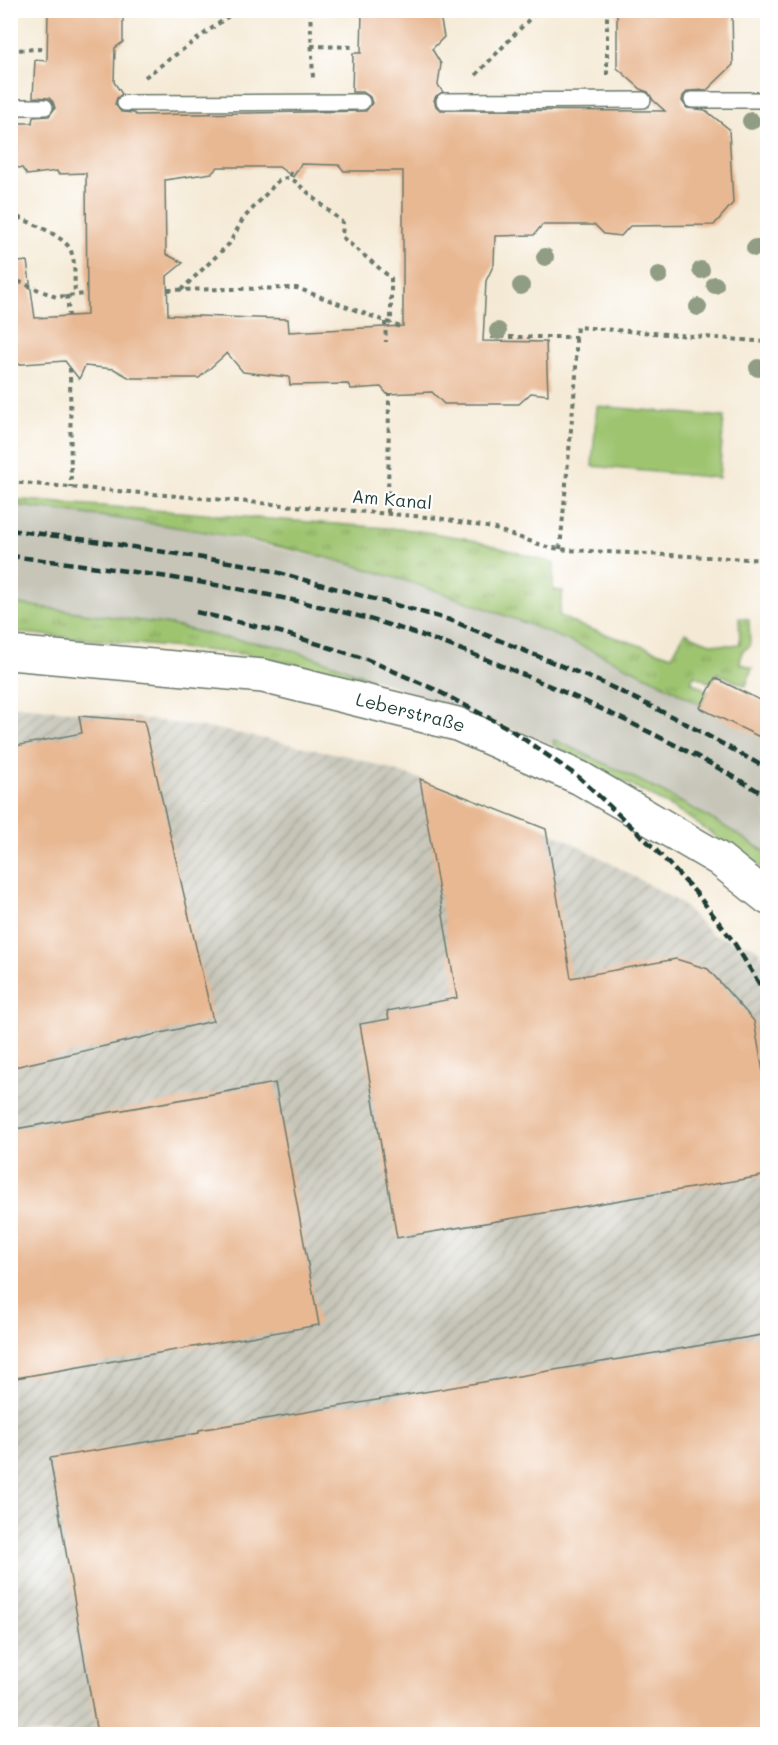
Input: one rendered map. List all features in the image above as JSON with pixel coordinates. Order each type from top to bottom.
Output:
[{"type":"street","name":"Leberstraße","points":[[10,653],[263,676],[457,724],[580,778],[719,859],[768,898]]},
{"type":"lane","points":[[444,101],[643,100]]},
{"type":"lane","points":[[692,100],[768,100]]},
{"type":"lane","points":[[131,104],[362,102]]},
{"type":"lane","points":[[10,107],[45,106]]},
{"type":"path","points":[[131,104],[143,79],[237,10]]},
{"type":"path","points":[[310,10],[314,103]]},
{"type":"path","points":[[472,78],[538,10]]},
{"type":"path","points":[[607,10],[607,78]]},
{"type":"path","points":[[311,46],[356,46]]},
{"type":"path","points":[[10,50],[42,49]]},
{"type":"path","points":[[180,290],[229,244],[243,219],[279,180],[291,174],[343,223],[342,237],[391,278],[391,324]]},
{"type":"path","points":[[10,214],[53,234],[70,247],[73,256],[75,294]]},
{"type":"path","points":[[10,278],[56,297],[86,294]]},
{"type":"path","points":[[168,290],[297,288],[403,328]]},
{"type":"path","points":[[67,295],[69,316]]},
{"type":"path","points":[[385,322],[386,342]]},
{"type":"path","points":[[560,549],[576,375],[577,327],[768,342]]},
{"type":"path","points":[[490,337],[576,338]]},
{"type":"path","points":[[70,368],[71,488]]},
{"type":"path","points":[[388,513],[389,393]]},
{"type":"path","name":"Am Kanal","points":[[10,482],[438,518],[492,528],[547,547],[560,549],[768,560]]},
{"type":"shaded area","points":[[11,505],[104,516],[208,533],[359,567],[505,615],[657,680],[701,705],[701,708],[767,741],[767,853],[682,802],[621,770],[555,740],[553,745],[334,664],[278,646],[220,637],[171,625],[11,603]]},
{"type":"shaded area","points":[[10,705],[147,719],[222,730],[348,756],[420,779],[546,829],[679,902],[713,935],[755,947],[767,961],[767,1734],[11,1734]]},
{"type":"green space","points":[[597,406],[724,417],[719,478],[592,466]]},
{"type":"green space","points":[[10,499],[413,530],[464,538],[554,563],[553,590],[563,591],[559,615],[578,625],[672,656],[685,632],[712,643],[740,644],[739,618],[749,619],[750,646],[742,651],[740,663],[752,668],[746,686],[717,673],[710,683],[694,675],[691,682],[708,691],[701,705],[618,662],[546,631],[472,603],[360,567],[274,545],[187,529],[11,505]]},
{"type":"green space","points":[[11,603],[171,625],[220,637],[278,646],[372,679],[243,654],[11,632]]},
{"type":"green space","points":[[554,740],[663,792],[742,837],[767,853],[767,872],[686,816],[553,745]]},
{"type":"building","points":[[48,10],[123,10],[123,42],[115,48],[114,82],[122,94],[117,98],[115,104],[121,112],[136,115],[366,111],[372,103],[370,97],[363,92],[352,92],[353,53],[361,53],[362,10],[439,10],[444,37],[432,49],[441,64],[438,85],[443,92],[434,100],[440,110],[665,111],[648,92],[642,90],[617,68],[617,10],[732,10],[733,65],[707,90],[688,91],[682,101],[687,108],[705,110],[729,129],[733,203],[714,225],[630,226],[621,236],[604,234],[595,225],[542,225],[534,235],[495,236],[494,264],[486,281],[483,341],[546,342],[548,395],[531,393],[519,404],[444,404],[432,392],[387,394],[381,387],[351,389],[348,384],[290,385],[289,377],[243,372],[227,353],[199,378],[130,378],[114,369],[85,366],[79,379],[65,361],[10,365],[10,263],[27,261],[35,318],[87,315],[86,173],[58,174],[57,171],[27,175],[22,168],[10,167],[10,123],[32,123],[33,117],[49,116],[55,108],[49,98],[33,97],[35,60],[47,61]],"holes":[[[301,164],[339,165],[344,171],[403,171],[403,326],[289,332],[288,319],[168,315],[167,276],[183,263],[166,254],[165,180],[212,173],[218,167],[279,167],[293,177]]]},
{"type":"building","points":[[715,678],[768,704],[768,741],[700,708]]},
{"type":"building","points":[[79,716],[144,721],[213,1021],[10,1068],[10,747],[82,733]]},
{"type":"building","points":[[420,779],[546,829],[571,978],[676,959],[708,969],[754,1021],[768,1099],[768,1175],[397,1238],[360,1024],[389,1019],[387,1011],[457,998]]},
{"type":"building","points":[[275,1083],[319,1325],[10,1379],[10,1130]]},
{"type":"building","points":[[768,1334],[768,1734],[97,1734],[50,1458],[199,1433],[199,1430]]},
{"type":"railway","points":[[10,530],[254,566],[450,620],[603,683],[681,721],[768,769]]},
{"type":"railway","points":[[10,556],[140,573],[269,595],[312,604],[408,631],[488,660],[592,705],[694,755],[768,797]]},
{"type":"railway","points":[[196,612],[280,632],[366,659],[434,689],[508,728],[580,778],[653,847],[697,894],[733,941],[768,998]]}]
